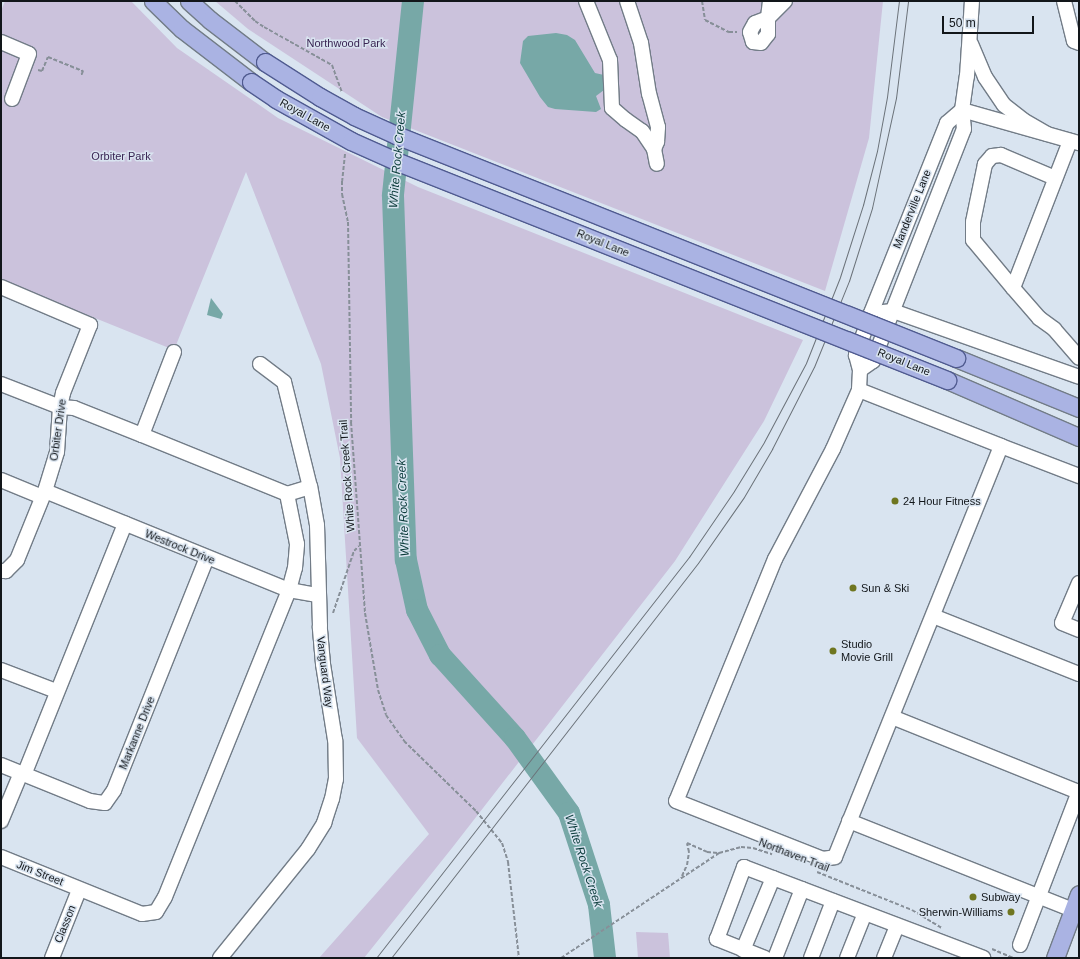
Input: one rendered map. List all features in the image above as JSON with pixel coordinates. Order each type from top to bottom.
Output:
[{"type":"main road","name":"Royal Lane","points":[[153,1],[182,29],[251,82],[276,99],[351,140],[398,162],[947,380],[1079,437]]},
{"type":"main road","name":"Royal Lane","points":[[190,1],[210,20],[265,62],[334,104],[396,135],[1079,408]]},
{"type":"main road","points":[[1055,958],[1076,902]]},
{"type":"street","points":[[586,1],[610,60],[612,108],[642,131],[654,149],[656,164]]},
{"type":"street","points":[[627,1],[641,43],[649,94],[658,127],[658,142],[654,149]]},
{"type":"street","points":[[750,32],[753,42],[761,44],[768,34],[770,1]]},
{"type":"street","points":[[768,18],[785,1]]},
{"type":"street","name":"Manderville Lane","points":[[962,110],[947,123],[871,313],[856,355],[860,370],[873,361],[964,130],[962,110],[970,42],[972,1]]},
{"type":"street","points":[[1070,8],[1074,41],[1079,43]]},
{"type":"street","points":[[1,42],[29,54],[12,99]]},
{"type":"street","points":[[970,42],[987,81],[1004,105],[1023,120],[1047,134]]},
{"type":"street","points":[[962,110],[1074,142],[1055,178],[1013,288]]},
{"type":"street","points":[[1055,178],[1001,155],[992,156],[985,164],[972,222],[973,240],[1039,318],[1054,329],[1079,358]]},
{"type":"street","name":"Orbiter Drive","points":[[1,288],[90,325],[60,407],[57,452],[44,494],[17,560],[6,572],[1,571]]},
{"type":"street","points":[[871,313],[893,311],[1079,377]]},
{"type":"street","points":[[142,435],[174,352]]},
{"type":"street","name":"Vanguard Way","points":[[220,958],[308,849],[324,823],[332,799],[336,779],[336,747],[323,664],[320,626],[317,525],[310,487],[284,382],[260,364]]},
{"type":"street","points":[[860,370],[859,390],[833,449],[775,559],[676,801],[823,859],[835,857],[1001,446]]},
{"type":"street","points":[[1,384],[60,407],[74,408],[287,494],[310,487]]},
{"type":"street","points":[[859,390],[1079,476]]},
{"type":"street","name":"Westrock Drive","points":[[1,480],[125,524],[289,590],[318,595]]},
{"type":"street","points":[[287,494],[297,544],[295,568],[289,590]]},
{"type":"street","points":[[1,820],[22,774],[125,524]]},
{"type":"street","name":"Markanne Drive","points":[[1,765],[90,801],[105,803],[114,790],[207,558]]},
{"type":"street","points":[[1079,583],[1062,623],[1079,630]]},
{"type":"street","name":"Jim Street","points":[[1,857],[79,890],[142,914],[156,912],[165,897],[289,590]]},
{"type":"street","points":[[933,616],[1079,674]]},
{"type":"street","points":[[1,670],[56,691]]},
{"type":"street","points":[[892,717],[1079,792],[1020,944]]},
{"type":"street","points":[[849,821],[1038,896],[1076,902]]},
{"type":"street","points":[[765,958],[717,939],[744,867],[897,925],[984,952]]},
{"type":"street","points":[[743,950],[773,878]]},
{"type":"street","points":[[775,958],[802,889]]},
{"type":"street","name":"Classon","points":[[52,958],[79,890]]},
{"type":"street","points":[[811,958],[833,901]]},
{"type":"street","points":[[847,958],[865,913]]},
{"type":"street","points":[[884,958],[897,925]]},
{"type":"path","points":[[234,1],[264,28],[332,65],[342,93]]},
{"type":"path","points":[[702,1],[705,20],[730,32],[750,32]]},
{"type":"path","points":[[25,65],[42,72],[48,57],[83,70],[81,76]]},
{"type":"path","name":"White Rock Creek Trail","points":[[346,150],[342,194],[348,222],[351,422],[365,613],[378,690],[386,715],[404,741],[476,811],[502,843],[508,862],[519,958]]},
{"type":"path","points":[[320,626],[327,624],[330,621],[354,551],[360,546]]},
{"type":"path","points":[[681,877],[687,865],[689,852],[687,843],[696,849],[719,853]]},
{"type":"path","name":"Northaven Trail","points":[[561,958],[719,853],[730,849],[752,848],[779,856]]},
{"type":"path","name":"Northaven Trail","points":[[816,871],[912,910],[947,930]]},
{"type":"path","points":[[984,952],[1013,958]]},
{"type":"green space","name":"Orbiter Park","points":[[5,1],[131,1],[177,48],[278,118],[418,187],[803,340],[764,421],[675,561],[452,848],[364,958],[319,958],[429,834],[357,738],[340,458],[321,364],[246,172],[174,350],[1,280],[1,11]]},
{"type":"green space","name":"Northwood Park","points":[[215,1],[883,1],[869,138],[825,291],[382,117],[248,29]]},
{"type":"green space","points":[[636,932],[668,933],[670,958],[638,958]]},
{"type":"shaded area","points":[[556,33],[567,35],[575,40],[595,73],[604,75],[612,90],[604,90],[596,96],[601,109],[596,112],[555,109],[548,107],[540,97],[520,63],[523,41],[528,36]]},
{"type":"shaded area","points":[[211,298],[223,314],[221,319],[207,315]]},
{"type":"waterway","name":"White Rock Creek","points":[[413,1],[393,196],[406,560],[417,610],[440,655],[515,738],[569,813],[599,905],[605,958]]},
{"type":"tram line","points":[[376,958],[689,557],[734,491],[764,442],[806,363],[840,277],[863,205],[877,151],[887,97],[899,1]]},
{"type":"tram line","points":[[391,958],[698,563],[744,497],[772,449],[814,367],[849,281],[872,208],[896,98],[908,1]]},
{"type":"place","name":"24 Hour Fitness","points":[[895,501]]},
{"type":"place","name":"Sun & Ski","points":[[853,588]]},
{"type":"place","name":"Studio Movie Grill","points":[[833,651]]},
{"type":"place","name":"Subway","points":[[973,897]]},
{"type":"place","name":"Sherwin-Williams","points":[[1011,912]]}]
